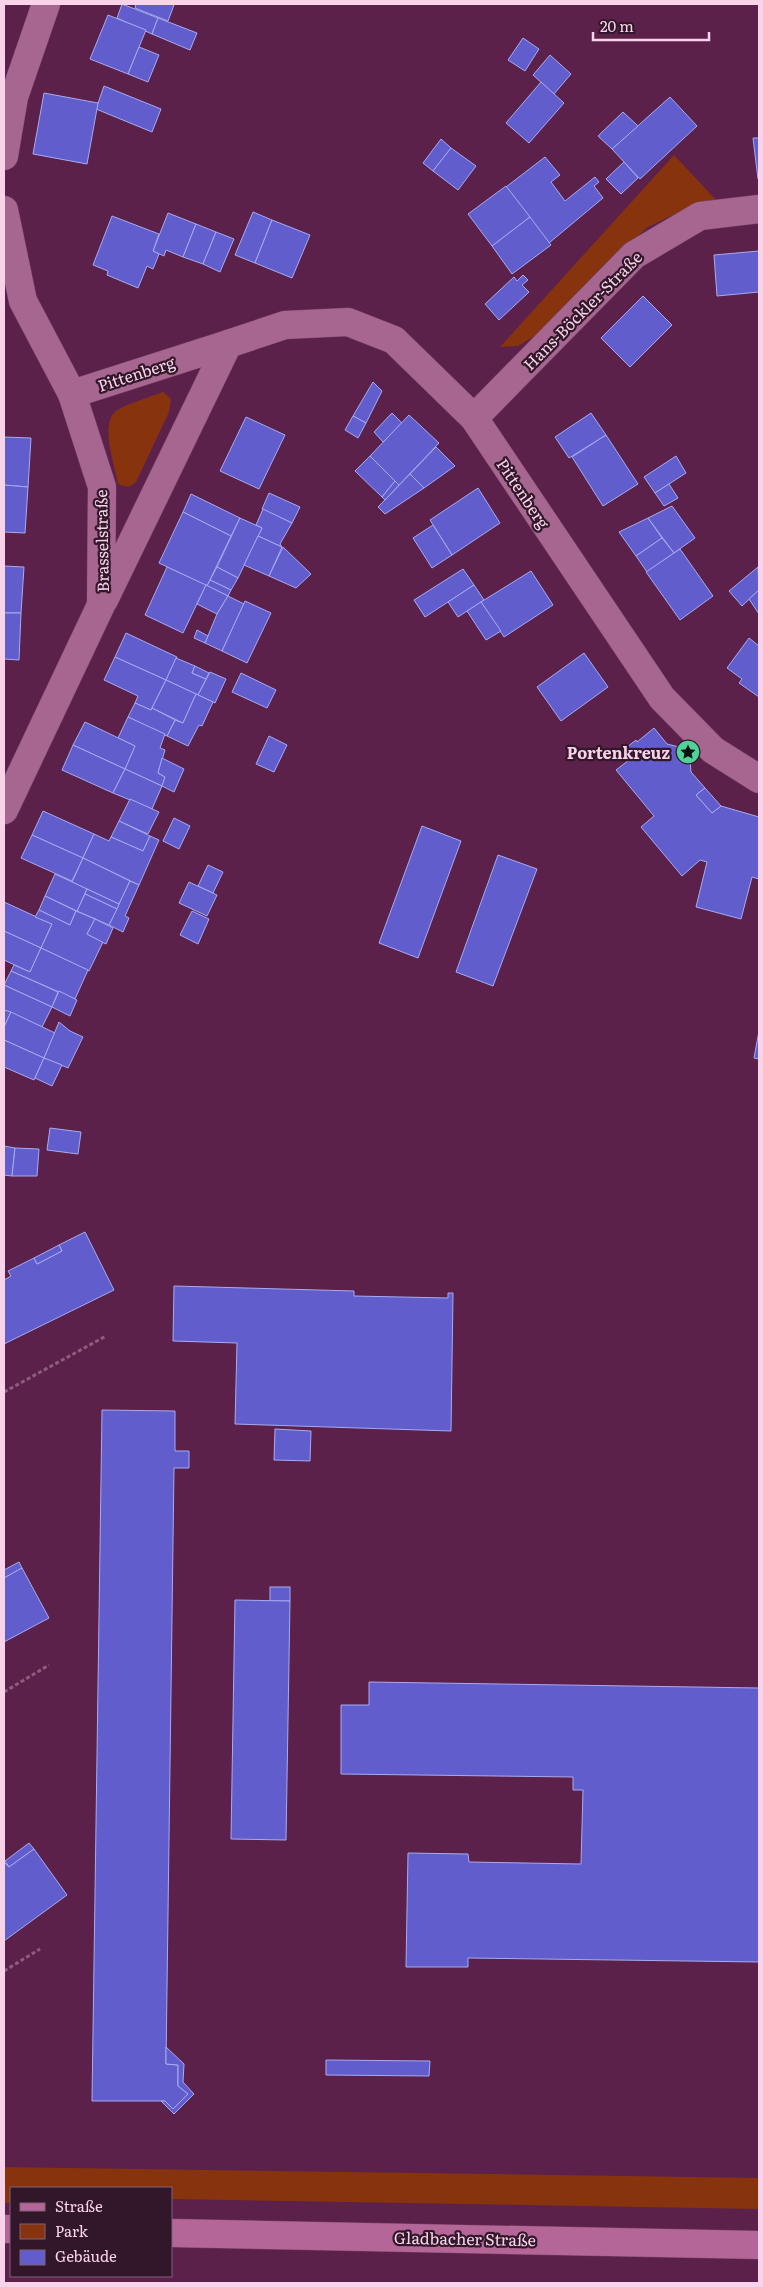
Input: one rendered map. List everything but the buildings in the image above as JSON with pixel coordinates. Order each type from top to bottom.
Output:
[{"type":"main road","name":"Gladbacher Straße","points":[[172,2233],[759,2245]]},
{"type":"street","points":[[4,156],[14,97],[46,4]]},
{"type":"street","name":"Hans-Böckler-Straße","points":[[474,418],[634,254],[700,216],[759,208]]},
{"type":"street","name":"Brasselstraße","points":[[4,210],[13,300],[72,394],[102,487],[101,605],[4,810]]},
{"type":"street","name":"Pittenberg","points":[[72,394],[285,325],[348,322],[394,340],[474,418],[662,698],[714,750],[759,779]]},
{"type":"street","points":[[101,605],[228,344]]},
{"type":"path","points":[[4,1392],[106,1336]]},
{"type":"path","points":[[4,1692],[49,1665]]},
{"type":"path","points":[[4,1972],[40,1949]]},
{"type":"green space","points":[[674,155],[719,203],[675,214],[648,227],[602,267],[541,332],[518,346],[500,347]]},
{"type":"green space","points":[[163,392],[171,399],[169,412],[136,482],[127,486],[118,484],[110,446],[109,426],[111,418],[115,412],[125,406]]},
{"type":"green space","points":[[4,2167],[759,2178],[759,2209],[172,2199],[172,2187],[10,2187],[10,2203],[4,2203]]},
{"type":"place","name":"Portenkreuz","points":[[688,752]]}]
